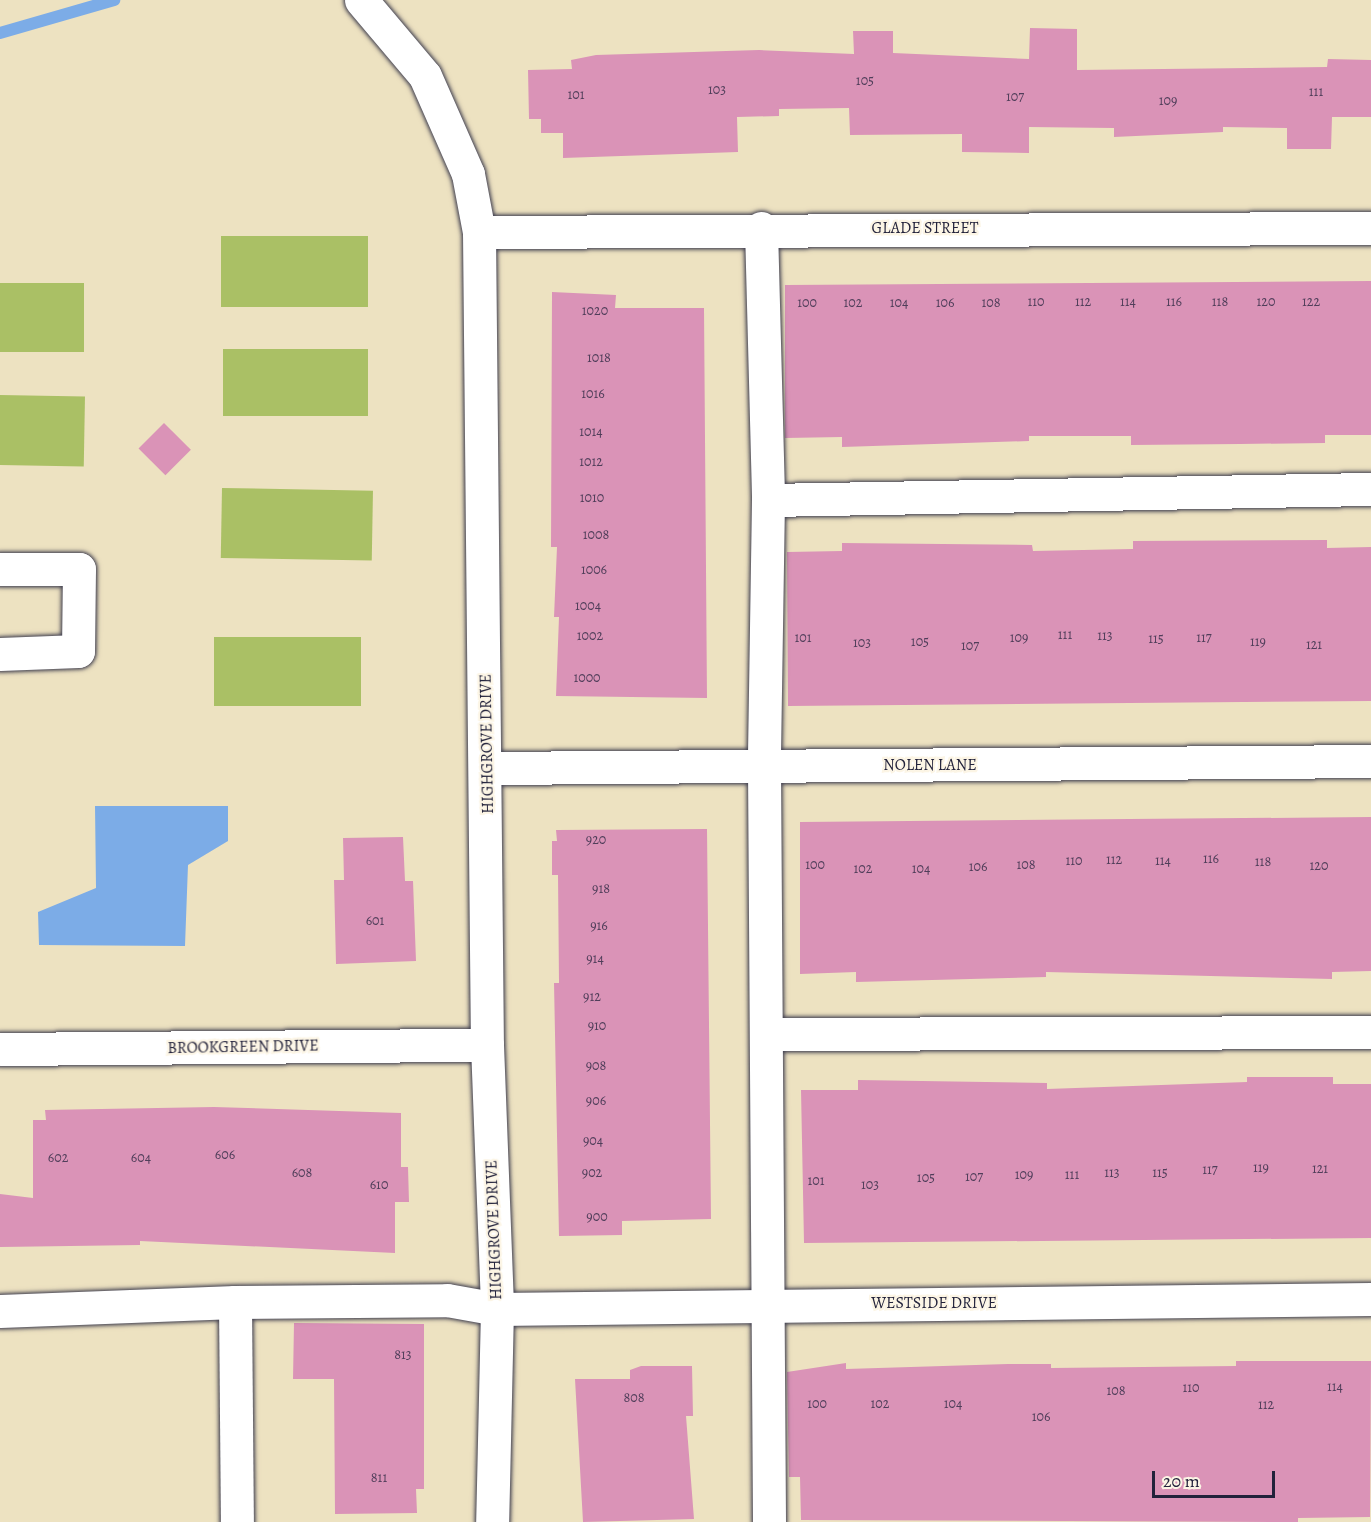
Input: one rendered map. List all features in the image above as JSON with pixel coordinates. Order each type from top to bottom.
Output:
[{"type":"street","name":"HIGHGROVE DRIVE","points":[[361,0],[425,76],[468,174],[479,232],[488,768],[487,1045],[497,1309],[492,1522]]},
{"type":"street","name":"GLADE STREET","points":[[479,232],[761,228],[1371,228]]},
{"type":"street","points":[[761,228],[768,500],[764,766],[770,1034],[765,1304],[770,1522]]},
{"type":"street","points":[[768,500],[1371,489]]},
{"type":"street","points":[[0,569],[79,569],[78,651],[0,654]]},
{"type":"street","name":"NOLEN LANE","points":[[488,768],[1371,761]]},
{"type":"street","points":[[770,1034],[1371,1032]]},
{"type":"street","name":"BROOKGREEN DRIVE","points":[[0,1049],[487,1045]]},
{"type":"street","name":"WESTSIDE DRIVE","points":[[0,1311],[235,1302],[447,1300],[497,1309],[765,1304],[1371,1299]]},
{"type":"street","points":[[235,1302],[237,1522]]},
{"type":"green space","points":[[221,236],[368,236],[368,307],[221,307]]},
{"type":"green space","points":[[0,283],[84,283],[84,352],[0,352]]},
{"type":"green space","points":[[223,349],[368,349],[368,416],[223,416]]},
{"type":"green space","points":[[0,395],[85,396],[84,466],[0,465]]},
{"type":"green space","points":[[222,488],[373,491],[372,561],[221,558]]},
{"type":"green space","points":[[214,637],[361,637],[361,706],[214,706]]},
{"type":"water","points":[[95,806],[228,806],[228,841],[188,865],[185,946],[39,945],[38,912],[96,888]]},
{"type":"building","points":[[1030,28],[1077,29],[1077,70],[1327,67],[1328,59],[1371,60],[1371,117],[1332,117],[1331,149],[1287,149],[1287,128],[1223,127],[1223,132],[1114,137],[1114,128],[1029,127],[1029,153],[962,152],[962,134],[850,135],[849,108],[779,109],[779,116],[737,117],[738,152],[563,158],[563,133],[541,133],[541,119],[529,119],[528,70],[572,69],[571,60],[596,55],[759,50],[854,54],[853,31],[893,31],[893,53],[1029,59]]},
{"type":"building","points":[[1371,281],[1371,435],[1325,435],[1325,443],[1131,445],[1131,436],[1029,436],[1029,441],[842,447],[842,437],[785,438],[785,285]]},
{"type":"building","points":[[552,292],[616,295],[615,308],[704,308],[707,698],[556,696],[559,617],[554,617],[557,547],[551,547]]},
{"type":"building","points":[[164,423],[191,450],[165,475],[139,448]]},
{"type":"building","points":[[1327,540],[1327,548],[1371,547],[1371,701],[788,706],[787,552],[842,551],[842,543],[1032,545],[1033,551],[1133,549],[1133,541]]},
{"type":"building","points":[[1371,817],[1371,971],[1332,972],[1332,979],[1046,972],[1046,977],[856,982],[856,972],[800,974],[800,822]]},
{"type":"building","points":[[707,829],[711,1219],[622,1221],[622,1235],[559,1236],[554,983],[559,983],[558,875],[552,875],[552,841],[557,841],[556,830]]},
{"type":"building","points":[[403,837],[405,881],[413,881],[416,961],[336,964],[334,880],[344,880],[343,838]]},
{"type":"building","points":[[1247,1077],[1333,1077],[1333,1084],[1371,1084],[1371,1238],[804,1243],[801,1090],[858,1090],[858,1080],[1047,1083],[1047,1089],[1247,1082]]},
{"type":"building","points":[[214,1107],[401,1113],[401,1167],[408,1167],[409,1202],[395,1202],[395,1253],[140,1241],[140,1245],[0,1247],[0,1194],[33,1198],[33,1120],[46,1120],[45,1110]]},
{"type":"building","points":[[294,1323],[424,1324],[424,1489],[416,1489],[417,1513],[335,1514],[334,1379],[293,1379]]},
{"type":"building","points":[[1236,1361],[1371,1361],[1370,1517],[1298,1518],[1298,1522],[801,1520],[800,1477],[789,1477],[787,1372],[846,1363],[846,1369],[1008,1364],[1051,1364],[1051,1368],[1236,1366]]},
{"type":"building","points":[[641,1366],[692,1366],[693,1416],[686,1416],[694,1519],[583,1522],[575,1379],[630,1379],[630,1370]]},
{"type":"waterway","points":[[0,33],[114,0]]}]
